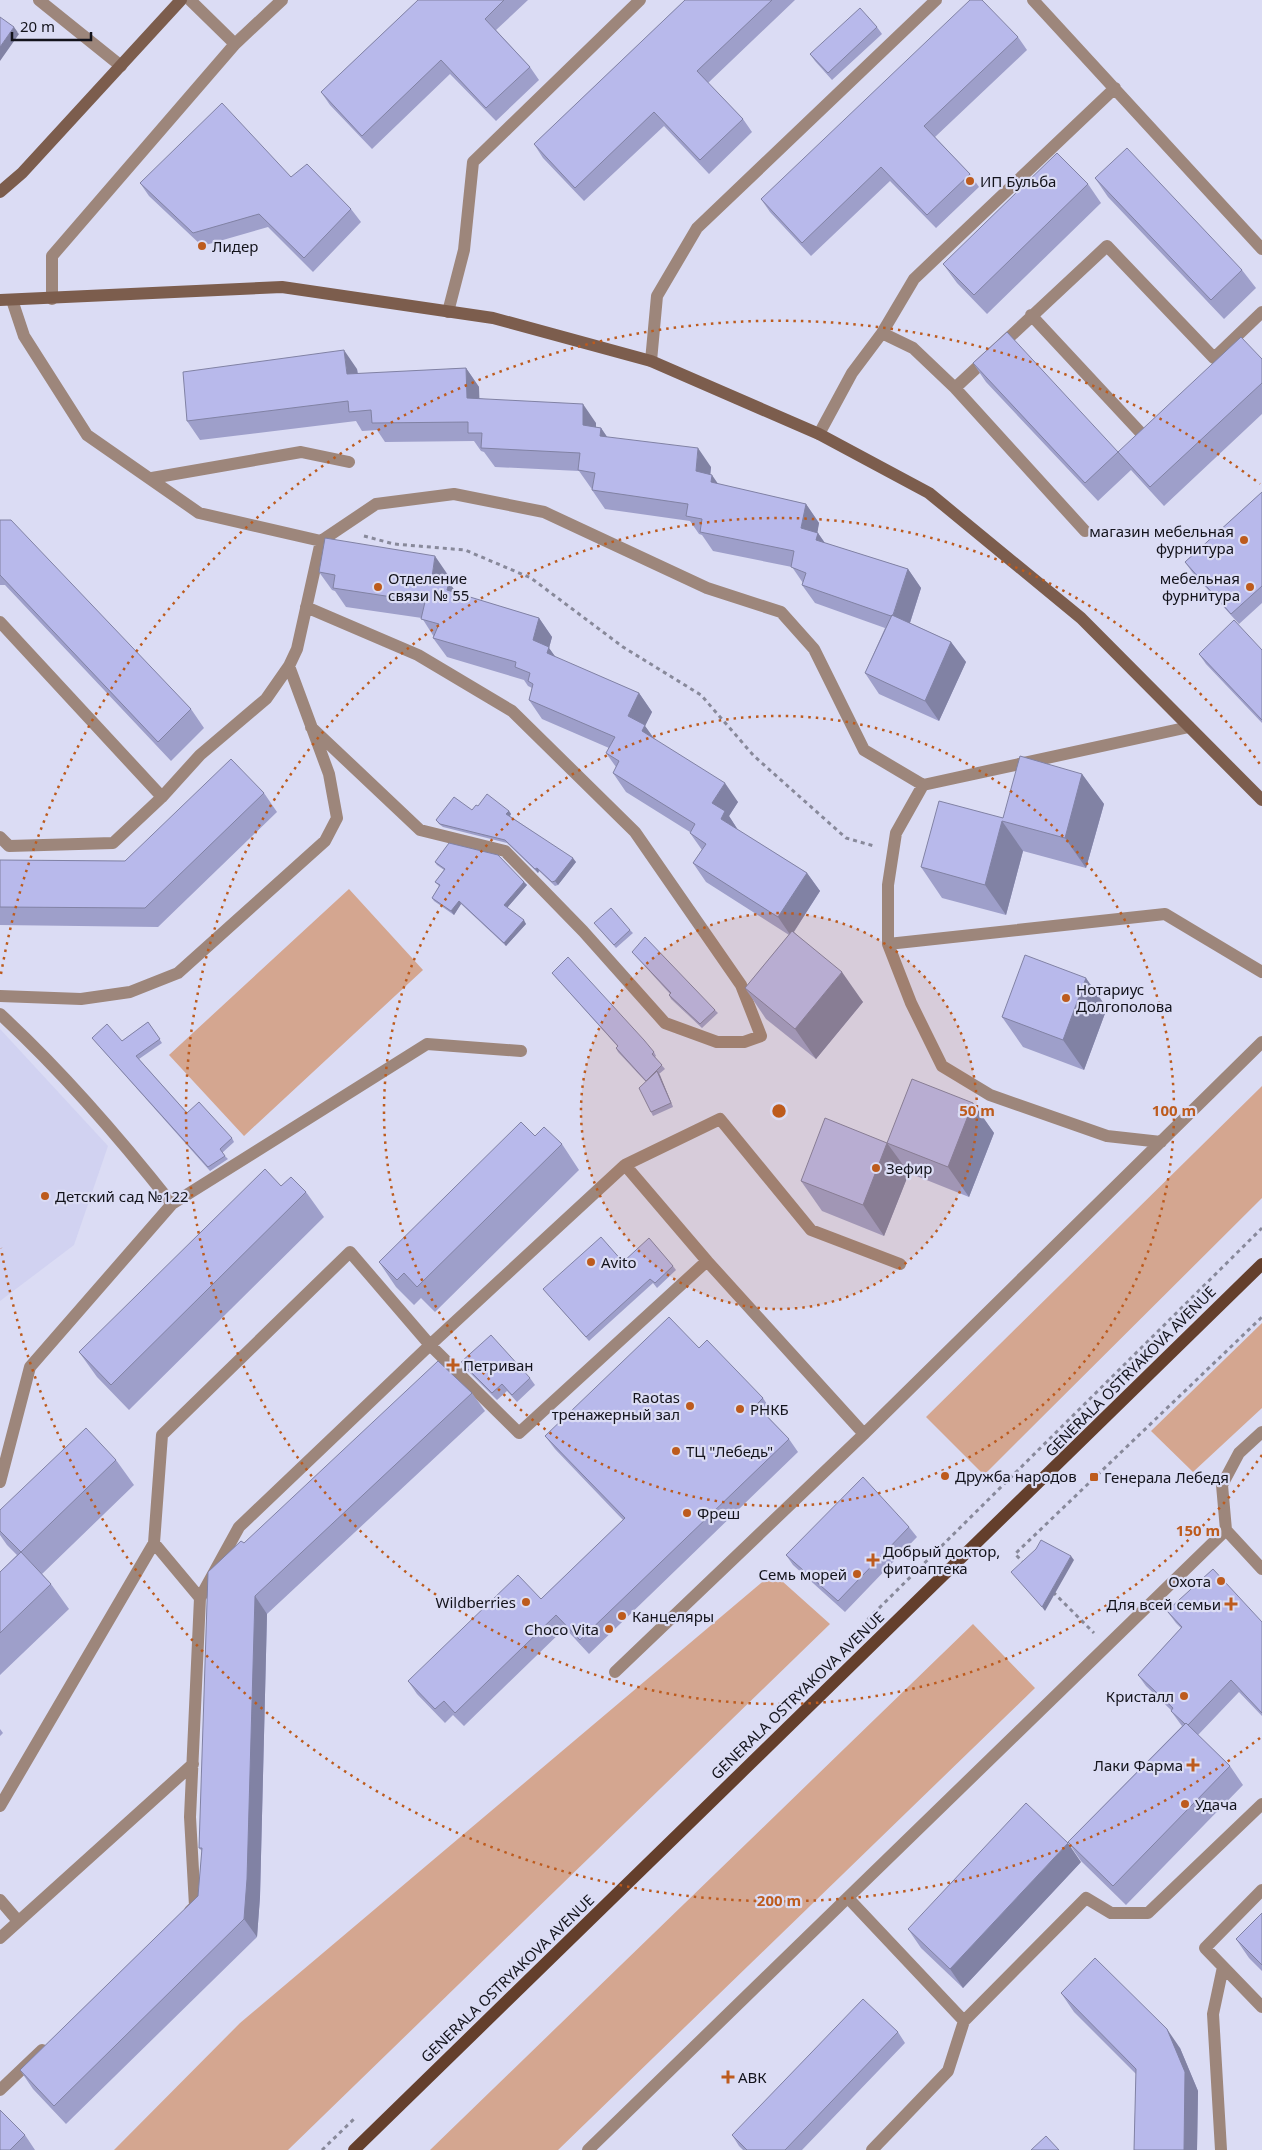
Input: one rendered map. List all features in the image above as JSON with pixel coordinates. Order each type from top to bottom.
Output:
[{"type":"main road","points":[[0,192],[22,173],[182,0]]},
{"type":"main road","points":[[6,300],[282,287],[493,318],[651,362],[819,434],[929,493],[1081,618],[1262,800]]},
{"type":"main road","name":"GENERALA OSTRYAKOVA AVENUE","points":[[354,2150],[758,1754],[993,1529],[1262,1264]]},
{"type":"street","points":[[39,0],[121,66]]},
{"type":"street","points":[[190,0],[235,44]]},
{"type":"street","points":[[52,299],[52,256],[235,44],[282,0]]},
{"type":"street","points":[[448,312],[464,250],[473,162],[640,0]]},
{"type":"street","points":[[651,362],[657,296],[697,228],[936,0]]},
{"type":"street","points":[[1033,0],[1262,249]]},
{"type":"street","points":[[819,434],[852,372],[882,333],[914,279],[1114,88]]},
{"type":"street","points":[[955,388],[1107,246],[1214,358],[1262,312]]},
{"type":"street","points":[[6,300],[24,336],[88,435],[152,478],[199,513],[321,541]]},
{"type":"street","points":[[1031,315],[1140,432]]},
{"type":"street","points":[[882,333],[913,348],[955,388],[1085,530]]},
{"type":"street","points":[[152,478],[301,452],[349,462]]},
{"type":"street","points":[[0,837],[9,846],[113,843],[162,797],[200,755],[266,699],[289,666],[297,649],[321,541],[376,504],[454,494],[544,512],[707,588],[781,612],[814,650],[864,750],[922,785],[1189,726]]},
{"type":"street","points":[[306,607],[418,655],[512,711],[635,832],[741,985],[760,1036],[744,1042],[717,1042],[665,1023],[583,931],[505,851],[420,830],[311,727]]},
{"type":"street","points":[[0,622],[162,797]]},
{"type":"street","points":[[0,996],[81,999],[130,992],[178,973],[325,841],[337,818],[329,774],[289,666]]},
{"type":"street","points":[[922,785],[896,833],[888,885],[888,944],[911,1003],[942,1066],[990,1095],[1107,1136],[1161,1142]]},
{"type":"street","points":[[888,944],[1165,914],[1262,972]]},
{"type":"street","points":[[0,1014],[35,1046],[120,1138],[172,1204]]},
{"type":"street","points":[[615,1672],[864,1434],[1262,1042]]},
{"type":"street","points":[[0,1482],[30,1367],[172,1204],[427,1044],[521,1051]]},
{"type":"street","points":[[182,1919],[195,1906],[190,1817],[200,1598],[240,1527],[430,1345],[625,1165],[720,1119],[811,1230],[900,1264]]},
{"type":"street","points":[[625,1165],[708,1261],[864,1434]]},
{"type":"street","points":[[0,1806],[154,1543],[162,1435],[350,1252],[430,1345],[520,1433],[708,1261]]},
{"type":"street","points":[[1262,1432],[1239,1453],[1222,1485],[1226,1530],[1262,1569]]},
{"type":"street","points":[[588,2150],[1226,1530]]},
{"type":"street","points":[[154,1543],[200,1598]]},
{"type":"street","points":[[0,1938],[193,1764]]},
{"type":"street","points":[[872,2150],[948,2071],[964,2021],[1086,1898],[1110,1914],[1148,1913],[1262,1804]]},
{"type":"street","points":[[1262,1890],[1205,1948],[1262,2007]]},
{"type":"street","points":[[848,1898],[964,2021]]},
{"type":"street","points":[[0,1900],[18,1921]]},
{"type":"street","points":[[1221,2150],[1213,2014],[1223,1967]]},
{"type":"street","points":[[0,2090],[49,2043]]},
{"type":"path","points":[[340,528],[394,544],[465,550],[530,578],[623,647],[701,695],[754,756],[846,838],[893,852]]},
{"type":"path","points":[[978,1511],[1262,1228]]},
{"type":"path","points":[[1028,1567],[1015,1554],[1262,1317]]},
{"type":"path","points":[[1048,1587],[1107,1647]]},
{"type":"shaded area","points":[[349,889],[423,970],[244,1136],[169,1055]]},
{"type":"shaded area","name":"Детский сад №122","points":[[0,1029],[108,1146],[74,1245],[0,1301]]},
{"type":"shaded area","points":[[1262,1086],[1262,1198],[984,1475],[926,1417]]},
{"type":"shaded area","points":[[1262,1323],[1262,1408],[1193,1472],[1151,1431]]},
{"type":"shaded area","points":[[773,1573],[830,1624],[288,2150],[114,2150],[240,2023]]},
{"type":"shaded area","points":[[973,1624],[1035,1688],[558,2150],[430,2150]]},
{"type":"building","points":[[418,0],[504,0],[485,19],[530,67],[486,108],[441,60],[362,136],[321,92]]},
{"type":"building","points":[[685,0],[772,0],[697,71],[743,119],[700,160],[654,112],[575,188],[534,144]]},
{"type":"building","points":[[970,0],[982,0],[1018,37],[924,126],[970,174],[927,215],[881,167],[802,243],[761,199]]},
{"type":"building","points":[[860,8],[877,27],[828,73],[810,54]]},
{"type":"building","points":[[0,17],[14,27],[0,47]]},
{"type":"building","points":[[222,103],[291,177],[307,164],[351,209],[304,258],[259,214],[193,233],[140,183]]},
{"type":"building","points":[[1127,148],[1242,270],[1211,300],[1095,178]]},
{"type":"building","points":[[1057,153],[1088,184],[974,295],[943,264]]},
{"type":"building","points":[[1007,332],[1118,452],[1085,483],[973,363]]},
{"type":"building","points":[[1241,337],[1262,359],[1262,383],[1150,487],[1118,452]]},
{"type":"building","points":[[344,350],[347,374],[466,368],[467,398],[583,404],[583,425],[601,428],[600,436],[698,448],[696,471],[712,475],[711,482],[806,504],[801,528],[818,533],[816,540],[908,569],[893,615],[891,616],[802,585],[806,573],[791,567],[794,551],[700,532],[702,519],[686,516],[688,504],[592,490],[595,473],[578,470],[580,453],[481,448],[482,433],[468,433],[468,422],[372,423],[371,410],[349,412],[348,401],[187,421],[183,372]]},
{"type":"building","name":"магазин мебельная фурнитура","points":[[1262,492],[1262,586],[1231,614],[1185,562]]},
{"type":"building","points":[[0,520],[11,520],[191,709],[158,742],[0,575]]},
{"type":"building","points":[[325,538],[435,556],[432,577],[449,582],[447,590],[539,618],[533,640],[549,647],[547,653],[639,693],[628,716],[645,725],[642,731],[725,783],[712,803],[725,811],[721,819],[807,873],[778,917],[693,863],[706,844],[690,833],[695,824],[613,773],[619,761],[606,753],[615,737],[529,700],[533,684],[528,681],[530,673],[515,667],[516,662],[433,638],[439,624],[421,619],[425,602],[333,588],[335,575],[319,572]]},
{"type":"building","points":[[892,615],[951,642],[925,701],[865,673]]},
{"type":"building","points":[[1234,620],[1262,650],[1262,720],[1199,654]]},
{"type":"building","points":[[1020,756],[1082,774],[1065,838],[1002,821],[985,885],[921,867],[939,801],[1003,818]]},
{"type":"building","points":[[231,759],[264,793],[145,908],[0,907],[0,860],[125,861]]},
{"type":"building","points":[[487,794],[509,811],[506,814],[573,858],[555,881],[552,882],[537,868],[535,869],[505,840],[440,824],[436,820],[454,797],[472,810],[476,805],[478,806]]},
{"type":"building","points":[[449,843],[498,855],[524,882],[504,905],[524,920],[504,943],[459,901],[451,911],[432,898],[440,885],[435,882],[445,869],[435,862]]},
{"type":"building","points":[[611,908],[630,930],[614,945],[594,923]]},
{"type":"building","points":[[792,931],[842,972],[795,1029],[745,988]]},
{"type":"building","points":[[645,937],[715,1010],[700,1024],[669,995],[671,993],[632,952]]},
{"type":"building","points":[[1025,955],[1086,978],[1063,1040],[1002,1017]]},
{"type":"building","points":[[568,957],[654,1052],[652,1054],[662,1065],[646,1081],[616,1048],[618,1046],[552,973]]},
{"type":"building","points":[[148,1022],[160,1039],[136,1056],[187,1113],[199,1102],[232,1138],[220,1149],[225,1156],[208,1167],[92,1038],[107,1024],[122,1041]]},
{"type":"building","points":[[657,1071],[671,1103],[651,1112],[639,1088]]},
{"type":"building","points":[[912,1079],[973,1103],[948,1167],[887,1143]]},
{"type":"building","points":[[825,1118],[887,1143],[863,1205],[801,1181]]},
{"type":"building","points":[[521,1122],[535,1136],[544,1127],[562,1144],[417,1287],[404,1273],[397,1280],[379,1262]]},
{"type":"building","points":[[265,1169],[281,1186],[291,1177],[306,1192],[111,1385],[79,1352]]},
{"type":"building","points":[[601,1237],[623,1262],[649,1238],[673,1266],[655,1283],[650,1279],[586,1337],[543,1289]]},
{"type":"building","name":"ТЦ \"Лебедь\"","points":[[669,1317],[699,1348],[707,1340],[763,1398],[756,1405],[789,1439],[580,1640],[556,1615],[455,1713],[444,1701],[435,1709],[408,1681],[518,1575],[541,1599],[625,1518],[545,1436]]},
{"type":"building","points":[[491,1335],[530,1378],[512,1395],[502,1384],[492,1393],[461,1362]]},
{"type":"building","points":[[438,1361],[472,1393],[255,1596],[247,1879],[244,1919],[54,2106],[20,2070],[198,1896],[202,1848],[199,1848],[208,1572],[241,1541],[244,1543]]},
{"type":"building","points":[[86,1428],[116,1460],[21,1552],[0,1531],[0,1510]]},
{"type":"building","points":[[863,1477],[909,1527],[838,1601],[786,1555]]},
{"type":"building","points":[[1041,1540],[1071,1556],[1042,1607],[1011,1572],[1036,1549]]},
{"type":"building","points":[[21,1552],[51,1584],[0,1633],[0,1572]]},
{"type":"building","points":[[1213,1569],[1262,1622],[1262,1713],[1231,1680],[1188,1725],[1171,1711],[1173,1708],[1138,1675],[1182,1627],[1167,1611]]},
{"type":"building","points":[[1186,1723],[1230,1766],[1113,1886],[1068,1842]]},
{"type":"building","points":[[1026,1803],[1068,1843],[950,1969],[908,1929]]},
{"type":"building","points":[[1262,1913],[1262,1965],[1236,1939]]},
{"type":"building","points":[[1095,1958],[1167,2029],[1185,2072],[1184,2150],[1134,2150],[1136,2069],[1061,1993]]},
{"type":"building","points":[[863,1999],[898,2032],[785,2150],[747,2150],[732,2135]]},
{"type":"building","points":[[0,2110],[25,2135],[10,2150],[0,2150]]},
{"type":"building","points":[[1046,2136],[1059,2150],[1031,2150]]},
{"type":"place","name":"ИП Бульба","points":[[970,181]]},
{"type":"place","name":"Лидер","points":[[202,246]]},
{"type":"place","name":"магазин мебельная фурнитура","points":[[1244,540]]},
{"type":"place","name":"Отделение связи № 55","points":[[378,587]]},
{"type":"place","name":"мебельная фурнитура","points":[[1250,587]]},
{"type":"place","name":"Нотариус Долгополова","points":[[1066,998]]},
{"type":"place","name":"Зефир","points":[[876,1168]]},
{"type":"place","name":"Детский сад №122","points":[[45,1196]]},
{"type":"place","name":"Avito","points":[[591,1262]]},
{"type":"place","name":"Петриван","points":[[453,1365]]},
{"type":"place","name":"Raotas тренажерный зал","points":[[690,1406]]},
{"type":"place","name":"РНКБ","points":[[740,1409]]},
{"type":"place","name":"ТЦ \"Лебедь\"","points":[[676,1451]]},
{"type":"place","name":"Дружба народов","points":[[945,1476]]},
{"type":"place","name":"Генерала Лебедя","points":[[1094,1477]]},
{"type":"place","name":"Фреш","points":[[687,1513]]},
{"type":"place","name":"Добрый доктор, фитоаптека","points":[[873,1560]]},
{"type":"place","name":"Семь морей","points":[[857,1574]]},
{"type":"place","name":"Охота","points":[[1221,1581]]},
{"type":"place","name":"Wildberries","points":[[526,1602]]},
{"type":"place","name":"Для всей семьи","points":[[1231,1604]]},
{"type":"place","name":"Канцеляры","points":[[622,1616]]},
{"type":"place","name":"Choco Vita","points":[[609,1629]]},
{"type":"place","name":"Кристалл","points":[[1184,1696]]},
{"type":"place","name":"Лаки Фарма","points":[[1193,1765]]},
{"type":"place","name":"Удача","points":[[1185,1804]]},
{"type":"place","name":"АВК","points":[[728,2077]]}]
